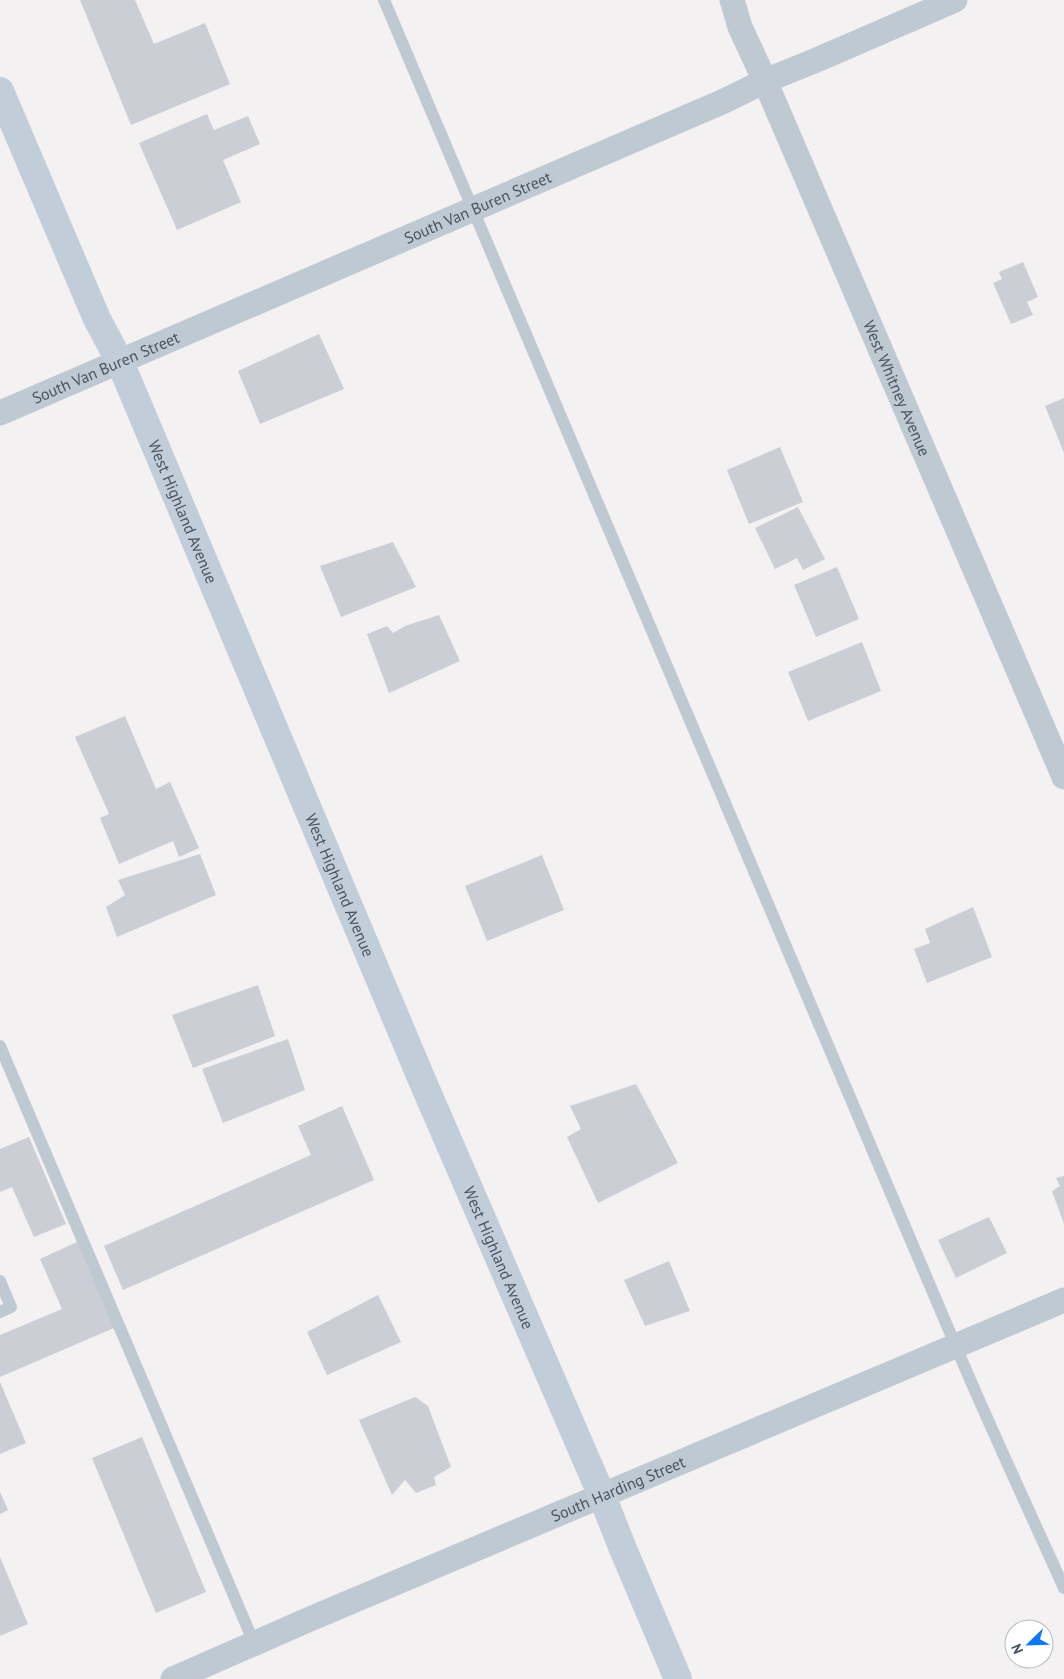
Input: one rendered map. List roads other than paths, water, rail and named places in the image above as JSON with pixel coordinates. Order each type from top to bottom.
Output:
[{"type":"street","name":"West Whitney Avenue","points":[[732,0],[740,27],[765,80],[1064,776]]},
{"type":"street","name":"South Van Buren Street","points":[[0,413],[722,102],[765,80],[819,59],[955,0]]},
{"type":"street","name":"West Highland Avenue","points":[[0,91],[97,319],[120,362],[422,1080],[602,1496],[622,1549],[678,1679]]},
{"type":"street","name":"South Harding Street","points":[[173,1679],[1064,1300]]},
{"type":"lane","points":[[384,0],[955,1346],[1064,1588]]},
{"type":"lane","points":[[0,1046],[254,1643]]},
{"type":"lane","points":[[0,1281],[11,1308],[0,1312]]}]
